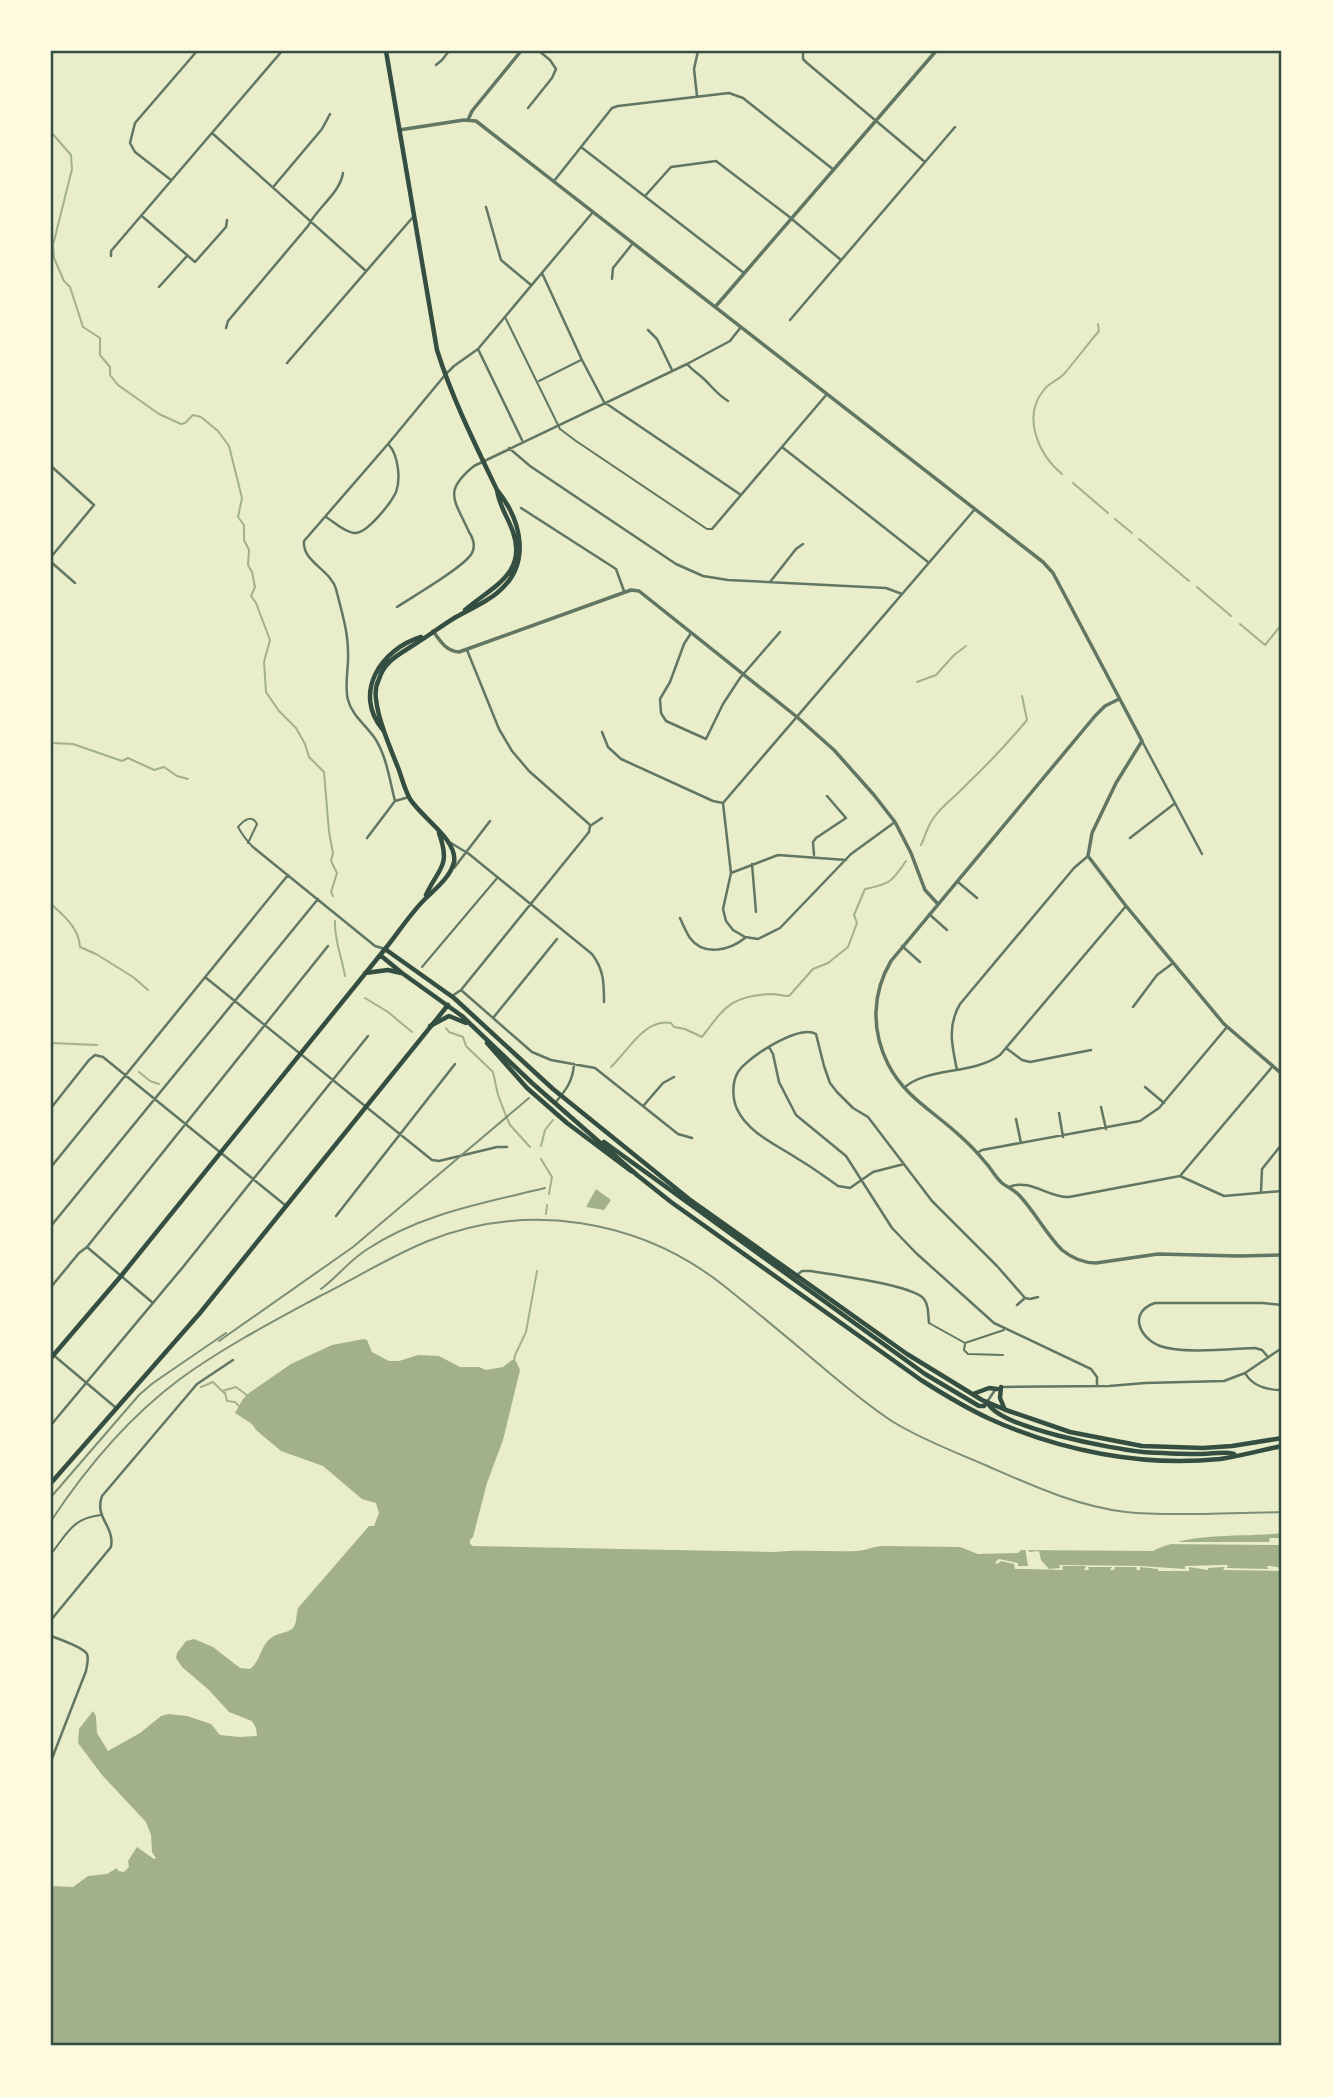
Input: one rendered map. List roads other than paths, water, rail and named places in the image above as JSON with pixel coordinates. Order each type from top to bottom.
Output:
[{"type":"main road","points":[[52,1355],[121,1276],[425,899],[436,889],[450,871],[454,858],[450,843],[409,797],[371,703],[374,675],[390,654],[413,639],[425,636],[478,606],[502,589],[519,563],[521,550],[519,533],[444,375],[437,350],[386,51]]},
{"type":"main road","points":[[425,899],[444,863],[445,851],[439,832]]},
{"type":"main road","points":[[385,949],[451,996],[562,1096],[652,1171],[925,1374],[979,1406],[984,1406],[987,1402]]},
{"type":"main road","points":[[380,955],[448,1005],[637,1175],[693,1219],[921,1380],[959,1403],[991,1420],[1040,1438],[1101,1453],[1176,1460],[1223,1458],[1282,1446]]},
{"type":"main road","points":[[366,973],[388,970],[402,973]]},
{"type":"main road","points":[[51,1483],[194,1321],[448,1005],[458,1002]]},
{"type":"main road","points":[[430,1027],[449,1017],[470,1025]]},
{"type":"main road","points":[[484,1039],[527,1088],[567,1123],[637,1175]]},
{"type":"main road","points":[[597,1139],[613,1147],[918,1362],[987,1402],[1070,1432],[1142,1446],[1203,1448],[1282,1438]]},
{"type":"main road","points":[[973,1394],[989,1388],[999,1388],[1006,1410]]},
{"type":"main road","points":[[987,1402],[992,1410],[1000,1415],[1047,1433],[1090,1443],[1140,1451],[1235,1455]]},
{"type":"street","points":[[171,180],[133,150],[131,140],[135,123],[197,51]]},
{"type":"street","points":[[111,256],[111,251],[282,51]]},
{"type":"street","points":[[436,65],[449,51]]},
{"type":"street","points":[[468,120],[472,111],[522,51]]},
{"type":"street","points":[[528,108],[556,69],[539,51]]},
{"type":"street","points":[[697,96],[694,69],[698,51]]},
{"type":"street","points":[[803,51],[803,59],[807,63],[925,162]]},
{"type":"street","points":[[715,307],[936,51]]},
{"type":"street","points":[[554,181],[612,108],[729,93],[738,95],[834,170]]},
{"type":"street","points":[[273,187],[322,129],[330,114]]},
{"type":"street","points":[[399,130],[468,120],[479,123],[1048,568],[1202,855]]},
{"type":"street","points":[[790,320],[955,127]]},
{"type":"street","points":[[212,133],[366,271]]},
{"type":"street","points":[[582,147],[744,273]]},
{"type":"street","points":[[645,196],[671,167],[713,161],[792,219],[841,260]]},
{"type":"street","points":[[226,328],[228,321],[341,182],[343,173]]},
{"type":"street","points":[[486,207],[501,260],[531,285]]},
{"type":"street","points":[[395,802],[379,745],[353,712],[348,701],[348,649],[334,584],[327,573],[308,556],[303,546],[306,538],[444,375],[478,349],[593,212]]},
{"type":"street","points":[[142,216],[195,262],[226,227],[227,220]]},
{"type":"street","points":[[287,363],[413,217]]},
{"type":"street","points":[[612,279],[613,268],[633,243]]},
{"type":"street","points":[[159,287],[187,255]]},
{"type":"street","points":[[542,273],[604,402],[741,495]]},
{"type":"street","points":[[397,607],[462,564],[472,554],[473,539],[454,499],[453,489],[468,470],[687,364],[730,341],[741,327]]},
{"type":"street","points":[[648,330],[657,339],[672,370]]},
{"type":"street","points":[[478,349],[523,442]]},
{"type":"street","points":[[687,364],[716,394],[728,401]]},
{"type":"street","points":[[712,529],[827,394]]},
{"type":"street","points":[[326,517],[358,534],[368,528],[381,513],[394,496],[398,482],[394,453],[388,444]]},
{"type":"street","points":[[782,447],[928,563]]},
{"type":"street","points":[[509,448],[530,466],[676,564],[704,576],[728,580],[886,588],[902,594]]},
{"type":"street","points":[[51,466],[94,505],[51,556]]},
{"type":"street","points":[[521,508],[616,569],[624,593]]},
{"type":"street","points":[[895,822],[846,860],[780,928],[758,939],[745,937],[733,930],[726,921],[723,909],[731,873],[723,803],[975,509]]},
{"type":"street","points":[[770,582],[803,544]]},
{"type":"street","points":[[51,562],[75,583]]},
{"type":"street","points":[[433,631],[450,650],[456,652],[624,593],[636,590],[642,593],[797,718],[843,760],[895,822],[911,853],[925,890],[937,903]]},
{"type":"street","points":[[691,633],[660,699],[661,713],[666,721],[706,739],[723,704],[743,674],[780,632]]},
{"type":"street","points":[[467,650],[499,729],[512,751],[529,771],[590,826]]},
{"type":"street","points":[[1119,699],[1105,706],[1095,716],[902,946],[884,974],[877,998],[879,1041],[888,1064],[904,1088],[978,1153],[1001,1181],[1019,1195],[1062,1250],[1072,1257],[1087,1263],[1108,1263],[1158,1254],[1282,1255]]},
{"type":"street","points":[[602,732],[608,747],[621,759],[713,801],[723,803]]},
{"type":"street","points":[[957,1070],[951,1028],[960,1004],[1074,868],[1088,856],[1092,833],[1116,783],[1142,741]]},
{"type":"street","points":[[814,856],[813,842],[816,838],[846,818],[827,796]]},
{"type":"street","points":[[367,838],[395,802],[409,797]]},
{"type":"street","points":[[1130,838],[1174,804]]},
{"type":"street","points":[[451,996],[460,990],[589,832],[590,826],[602,818]]},
{"type":"street","points":[[450,871],[490,821]]},
{"type":"street","points":[[450,843],[498,877],[592,954],[600,965],[604,978],[604,1002]]},
{"type":"street","points":[[253,847],[376,946],[385,949]]},
{"type":"street","points":[[731,873],[778,855],[846,860]]},
{"type":"street","points":[[1088,856],[1227,1027],[1282,1074]]},
{"type":"street","points":[[752,864],[756,912]]},
{"type":"street","points":[[51,1167],[288,875]]},
{"type":"street","points":[[957,881],[977,898]]},
{"type":"street","points":[[51,1226],[318,899]]},
{"type":"street","points":[[904,1088],[914,1080],[985,1063],[997,1057],[1126,906]]},
{"type":"street","points":[[929,914],[947,930]]},
{"type":"street","points":[[680,918],[693,942],[707,948],[722,951],[745,937]]},
{"type":"street","points":[[493,1018],[557,939]]},
{"type":"street","points":[[51,1287],[87,1247],[328,946]]},
{"type":"street","points":[[376,946],[380,955]]},
{"type":"street","points":[[902,946],[920,962]]},
{"type":"street","points":[[1133,1007],[1157,975],[1173,963]]},
{"type":"street","points":[[205,977],[432,1160],[439,1161],[507,1147]]},
{"type":"street","points":[[460,990],[532,1052],[551,1060],[595,1068],[678,1134],[692,1138]]},
{"type":"street","points":[[978,1153],[982,1150],[1140,1121],[1155,1112],[1227,1027]]},
{"type":"street","points":[[905,1164],[880,1169],[850,1188],[838,1186],[758,1133],[741,1115],[734,1099],[735,1079],[742,1068],[769,1047],[795,1034],[812,1031],[816,1034],[830,1083],[837,1093],[868,1117],[905,1164],[932,1200],[1025,1298],[1038,1297]]},
{"type":"street","points":[[51,1425],[368,1036]]},
{"type":"street","points":[[769,1047],[779,1082],[796,1115],[846,1156],[898,1235],[988,1318],[1005,1329],[1091,1369],[1097,1377],[1097,1386]]},
{"type":"street","points":[[1006,1048],[1026,1062],[1091,1050]]},
{"type":"street","points":[[51,1108],[95,1055],[103,1057],[286,1205]]},
{"type":"street","points":[[336,1216],[455,1064]]},
{"type":"street","points":[[555,1103],[572,1079],[574,1064]]},
{"type":"street","points":[[1180,1177],[1273,1066]]},
{"type":"street","points":[[644,1105],[663,1083],[674,1077]]},
{"type":"street","points":[[1145,1087],[1164,1102]]},
{"type":"street","points":[[1101,1107],[1106,1129]]},
{"type":"street","points":[[1059,1113],[1063,1137]]},
{"type":"street","points":[[1016,1119],[1022,1144]]},
{"type":"street","points":[[1261,1193],[1262,1169],[1282,1144]]},
{"type":"street","points":[[1009,1187],[1030,1185],[1062,1197],[1180,1177],[1224,1196],[1282,1191]]},
{"type":"street","points":[[87,1247],[153,1303]]},
{"type":"street","points":[[795,1277],[802,1271],[811,1271],[897,1287],[923,1297],[929,1323]]},
{"type":"street","points":[[1017,1305],[1025,1298]]},
{"type":"street","points":[[1268,1357],[1265,1352],[1255,1348],[1163,1347],[1144,1335],[1140,1316],[1145,1308],[1155,1303],[1282,1305]]},
{"type":"street","points":[[987,1402],[991,1394],[999,1388],[1224,1381],[1245,1373],[1282,1348]]},
{"type":"street","points":[[52,1355],[116,1408]]},
{"type":"street","points":[[51,1620],[111,1547],[112,1537],[100,1515],[102,1496],[197,1384],[233,1360]]},
{"type":"street","points":[[1245,1373],[1250,1381],[1259,1386],[1282,1390]]},
{"type":"street","points":[[51,1636],[83,1649],[88,1659],[86,1671],[51,1761]]},
{"type":"lane","points":[[505,316],[558,425],[576,442],[712,529]]},
{"type":"lane","points":[[537,382],[582,360]]},
{"type":"lane","points":[[248,843],[255,830],[256,823],[252,819],[247,819],[238,827],[248,843],[253,847]]},
{"type":"lane","points":[[422,967],[498,877]]},
{"type":"lane","points":[[929,1323],[965,1343]]},
{"type":"lane","points":[[965,1343],[1005,1329]]},
{"type":"lane","points":[[965,1343],[964,1350],[968,1354],[1003,1355]]},
{"type":"lane","points":[[51,1554],[77,1522],[86,1517],[100,1515]]},
{"type":"waterway","points":[[51,132],[71,155],[72,169],[53,245],[54,258],[64,281],[70,287],[83,327],[100,338],[100,355],[110,367],[110,375],[118,385],[159,414],[181,424],[193,415],[201,417],[218,431],[229,446],[242,498],[238,517],[244,525],[244,540],[249,550],[248,565],[255,587],[251,596],[270,640],[264,662],[266,692],[279,711],[296,728],[309,757],[324,772],[333,853],[331,861],[337,873],[331,892],[333,896]]},
{"type":"waterway","points":[[1062,474],[1040,447],[1034,413],[1043,391],[1068,369],[1099,331],[1098,324]]},
{"type":"waterway","points":[[1073,483],[1108,513]]},
{"type":"waterway","points":[[1115,519],[1132,533]]},
{"type":"waterway","points":[[1139,539],[1189,581]]},
{"type":"waterway","points":[[1197,587],[1231,616]]},
{"type":"waterway","points":[[1240,624],[1265,645],[1282,624]]},
{"type":"waterway","points":[[917,682],[936,675],[966,646]]},
{"type":"waterway","points":[[921,845],[930,823],[939,812],[1027,720],[1022,696]]},
{"type":"waterway","points":[[51,743],[73,744],[122,761],[128,758],[154,770],[164,767],[177,776],[188,779]]},
{"type":"waterway","points":[[611,1067],[638,1037],[653,1026],[671,1023],[674,1027],[702,1037],[716,1018],[738,1000],[758,995],[789,996],[813,969],[828,963],[848,947],[857,923],[854,915],[865,889],[890,881],[906,861]]},
{"type":"waterway","points":[[51,904],[74,928],[80,947],[133,977],[148,990]]},
{"type":"waterway","points":[[335,921],[345,976]]},
{"type":"waterway","points":[[365,998],[388,1012],[412,1032]]},
{"type":"waterway","points":[[446,1028],[449,1032],[463,1037],[466,1046],[493,1072],[498,1095],[510,1125],[530,1147]]},
{"type":"waterway","points":[[51,1043],[97,1045]]},
{"type":"waterway","points":[[139,1072],[159,1084]]},
{"type":"waterway","points":[[541,1146],[545,1130],[553,1120]]},
{"type":"waterway","points":[[541,1159],[552,1177],[549,1194]]},
{"type":"waterway","points":[[546,1214],[547,1205]]},
{"type":"waterway","points":[[514,1361],[526,1332],[537,1271]]},
{"type":"waterway","points":[[201,1387],[213,1382],[222,1391],[236,1387],[248,1396]]},
{"type":"waterway","points":[[223,1392],[227,1401],[235,1402],[239,1406]]},
{"type":"railway","points":[[219,1341],[353,1247],[529,1098]]},
{"type":"railway","points":[[321,1289],[360,1254],[408,1227],[452,1211],[545,1188]]},
{"type":"railway","points":[[51,1521],[94,1463],[143,1410],[180,1379],[231,1346],[374,1267],[428,1241],[466,1229],[504,1222],[543,1220],[581,1223],[619,1232],[655,1245],[690,1263],[723,1285],[895,1423],[1037,1487],[1089,1505],[1145,1514],[1282,1512]]},
{"type":"railway","points":[[51,1497],[139,1395],[226,1333]]}]
